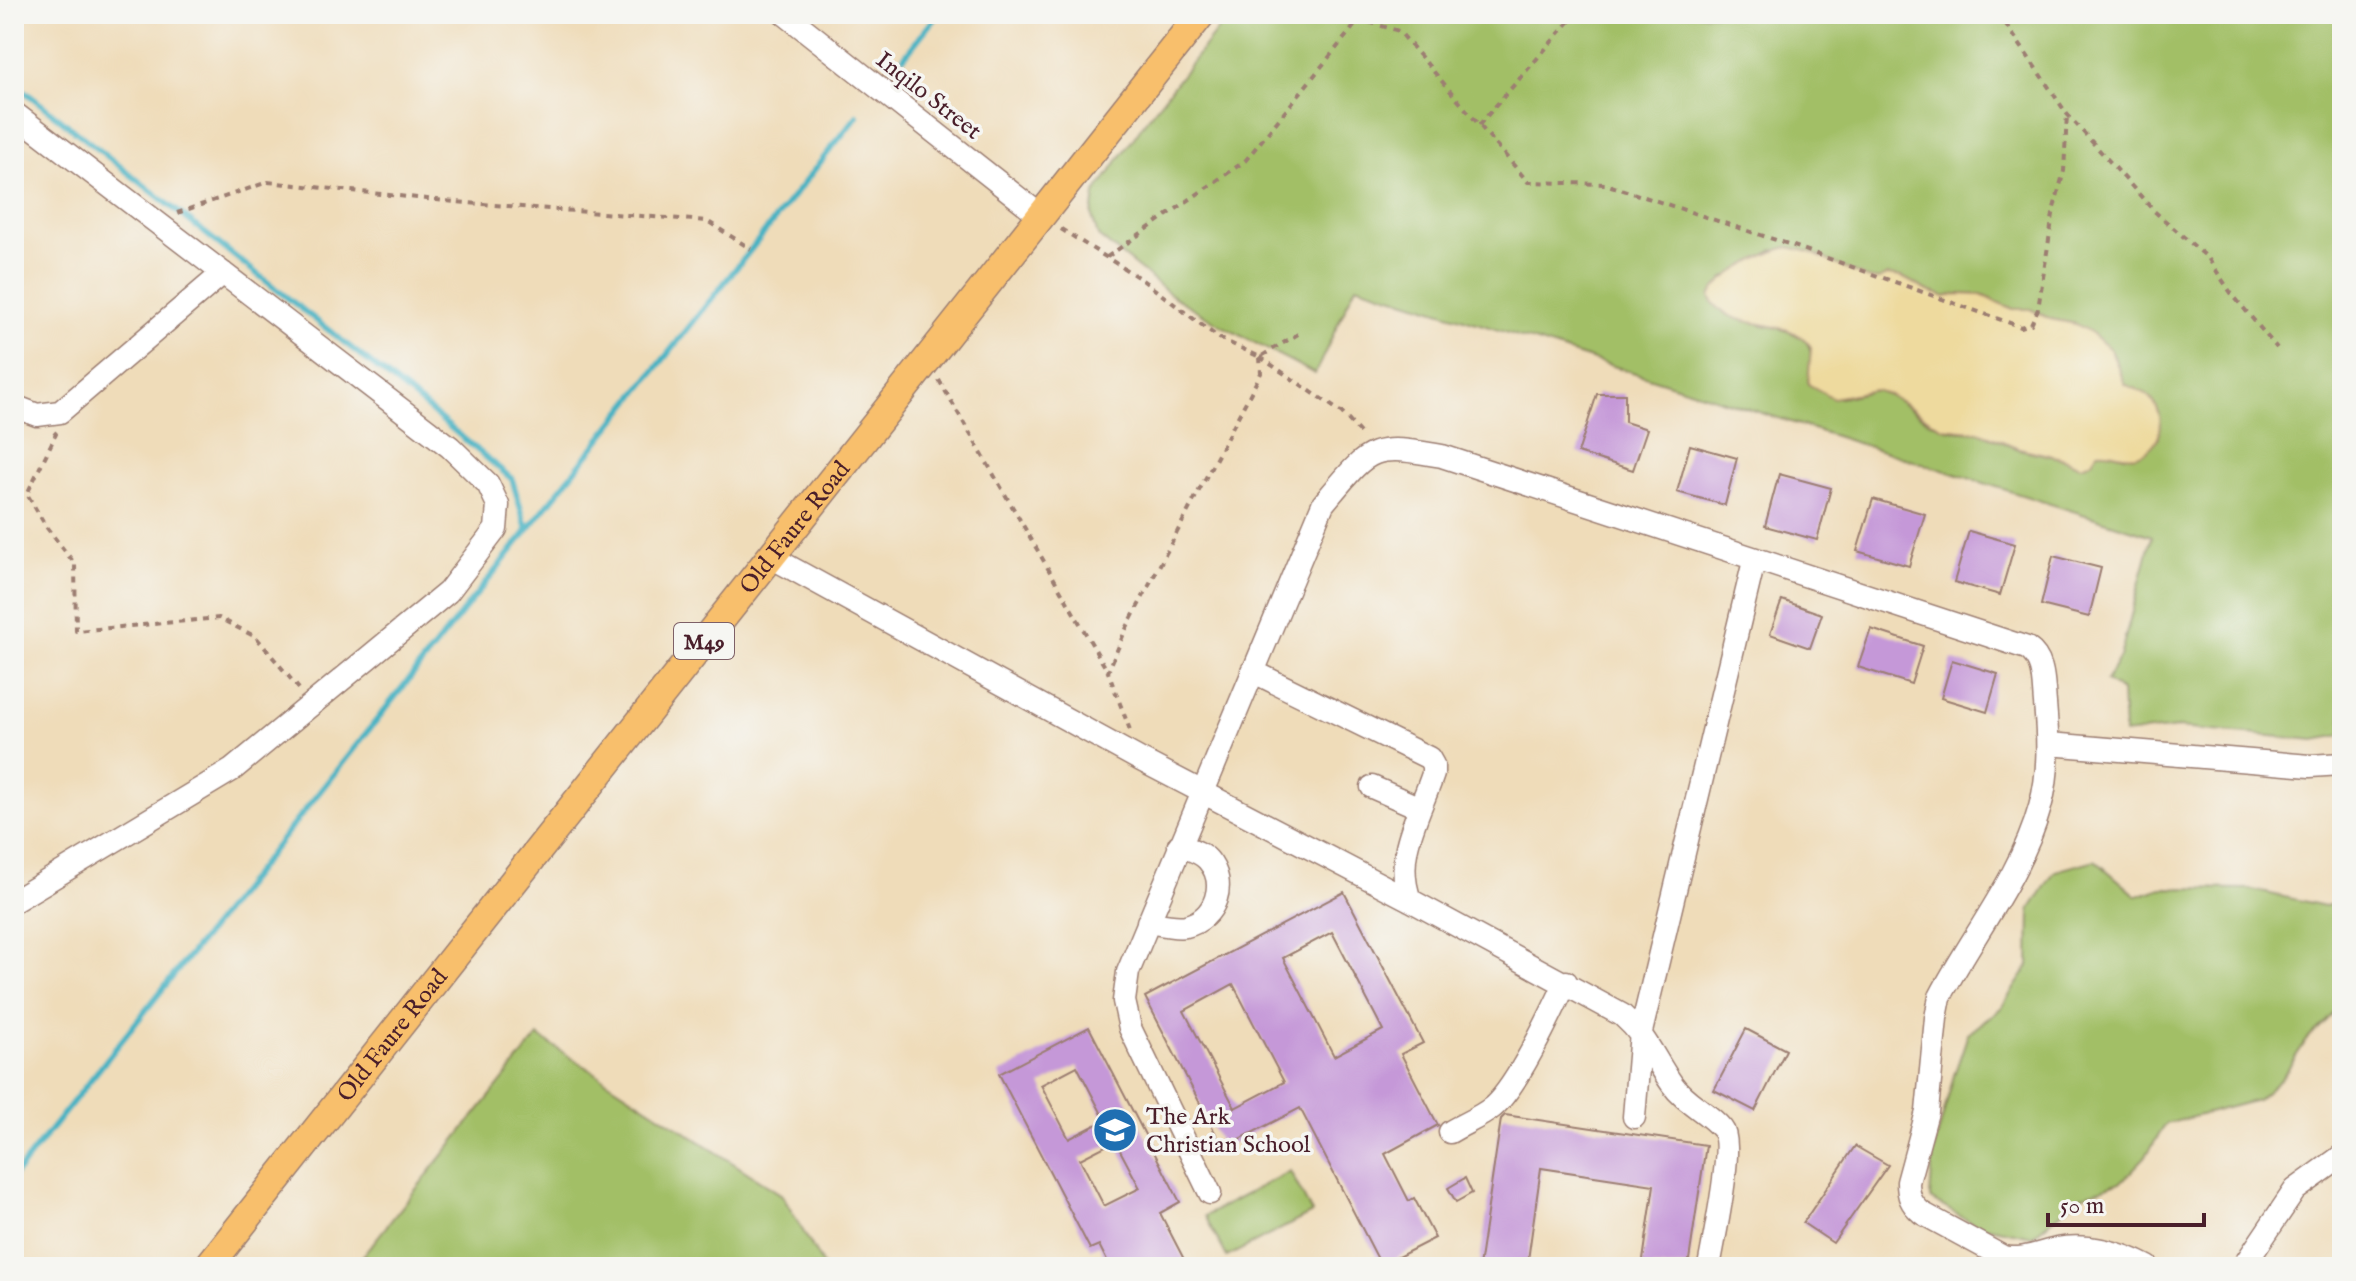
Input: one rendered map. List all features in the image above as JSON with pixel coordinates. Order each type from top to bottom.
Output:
[{"type":"main road","name":"Old Faure Road","points":[[208,1267],[1201,14]]},
{"type":"street","name":"Inqilo Street","points":[[785,14],[1041,216]]},
{"type":"street","points":[[14,113],[450,447],[488,484],[498,505],[496,529],[448,592],[232,770],[14,901]]},
{"type":"street","points":[[14,406],[37,415],[60,412],[223,273]]},
{"type":"street","points":[[1210,1193],[1125,1015],[1124,986],[1179,845],[1323,504],[1355,466],[1376,451],[1399,448],[1442,456],[1754,561],[2027,648],[2036,654],[2041,667],[2049,744],[2041,805],[2025,851],[1940,997],[1927,1112],[1908,1182],[1908,1193],[1914,1206],[1922,1213],[2003,1257],[2016,1260],[2078,1247],[2120,1255],[2148,1267]]},
{"type":"street","points":[[771,557],[1141,760],[1566,982],[1622,1015],[1641,1032],[1672,1085],[1724,1130],[1727,1144],[1725,1171],[1709,1267]]},
{"type":"street","points":[[1634,1117],[1641,1032],[1754,561]]},
{"type":"street","points":[[1252,671],[1429,758],[1433,774],[1408,840],[1404,860],[1410,900]]},
{"type":"street","points":[[2049,744],[2310,766],[2342,764]]},
{"type":"street","points":[[1372,787],[1420,808]]},
{"type":"street","points":[[1148,922],[1181,927],[1190,925],[1207,914],[1216,900],[1218,884],[1214,868],[1203,855],[1179,845]]},
{"type":"street","points":[[1374,881],[1386,876],[1404,860]]},
{"type":"street","points":[[1450,1132],[1493,1107],[1549,1017],[1566,982]]},
{"type":"street","points":[[2243,1267],[2295,1190],[2342,1156]]},
{"type":"path","points":[[1107,257],[1245,161],[1364,14]]},
{"type":"path","points":[[1479,125],[1576,14]]},
{"type":"path","points":[[1999,14],[2067,114],[2154,211],[2208,258],[2231,293],[2277,348]]},
{"type":"path","points":[[1358,19],[1399,31],[1528,182],[1605,184],[1802,249],[2021,327],[2031,324],[2038,309],[2054,208],[2064,171],[2067,114]]},
{"type":"path","points":[[177,213],[268,182],[455,202],[707,221],[751,249]]},
{"type":"path","points":[[1041,216],[1141,279],[1219,338],[1260,357],[1341,412],[1376,451]]},
{"type":"path","points":[[1260,357],[1298,334]]},
{"type":"path","points":[[1108,672],[1125,631],[1261,373],[1260,357]]},
{"type":"path","points":[[927,360],[1108,672],[1141,760]]},
{"type":"path","points":[[37,415],[56,434],[27,494],[47,528],[75,564],[76,631],[219,618],[256,637],[312,704]]},
{"type":"green space","points":[[1230,14],[2342,14],[2342,735],[2315,740],[2178,728],[2124,734],[2122,691],[2106,681],[2120,657],[2152,536],[1356,285],[1315,374],[1174,297],[1098,236],[1092,216],[1095,194],[1144,123]],"holes":[[[1774,250],[1866,278],[1902,277],[1946,297],[1981,295],[2013,309],[2030,309],[2050,319],[2076,324],[2111,350],[2125,384],[2134,389],[2125,456],[2098,452],[2091,462],[2081,466],[2061,458],[2019,449],[1979,432],[1950,430],[1875,390],[1840,398],[1808,384],[1811,353],[1805,341],[1790,332],[1759,324],[1723,279]]]},
{"type":"green space","points":[[2095,860],[2137,896],[2161,888],[2248,889],[2325,906],[2342,902],[2342,1009],[2335,1012],[2306,1041],[2281,1079],[2257,1100],[2166,1124],[2145,1157],[2121,1182],[2081,1196],[2032,1236],[1974,1224],[1930,1199],[1933,1153],[1954,1075],[1968,1034],[2001,1008],[2029,966],[2030,910],[2055,871]]},
{"type":"green space","points":[[538,1036],[782,1195],[824,1267],[354,1267]]},
{"type":"green space","points":[[1290,1171],[1312,1213],[1227,1257],[1205,1216]]},
{"type":"sand","points":[[1789,247],[1810,252],[1866,278],[1878,280],[1887,275],[1902,277],[1946,297],[1981,295],[2013,309],[2030,309],[2050,319],[2076,324],[2111,350],[2125,384],[2145,393],[2154,403],[2161,420],[2158,438],[2153,445],[2136,455],[2098,452],[2091,462],[2081,466],[2019,448],[1979,432],[1943,428],[1889,395],[1875,390],[1833,398],[1808,384],[1811,347],[1801,337],[1731,316],[1719,309],[1710,297],[1714,289],[1732,273]]},
{"type":"building","points":[[1597,394],[1625,394],[1625,422],[1647,429],[1633,470],[1578,453]]},
{"type":"building","points":[[1690,445],[1737,458],[1725,505],[1677,492]]},
{"type":"building","points":[[1779,474],[1831,488],[1817,540],[1765,526]]},
{"type":"building","points":[[1873,499],[1925,514],[1909,566],[1857,551]]},
{"type":"building","points":[[1969,531],[2015,544],[2000,595],[1954,582]]},
{"type":"building","points":[[2053,556],[2101,568],[2089,617],[2041,605]]},
{"type":"building","points":[[1782,600],[1822,614],[1810,648],[1770,634]]},
{"type":"building","points":[[1871,629],[1923,646],[1911,684],[1858,667]]},
{"type":"building","points":[[1952,660],[1998,674],[1987,712],[1941,698]]},
{"type":"building","points":[[1344,892],[1423,1043],[1401,1054],[1438,1125],[1385,1154],[1409,1201],[1414,1198],[1435,1238],[1396,1258],[1400,1267],[1382,1267],[1300,1108],[1223,1148],[1145,997]],"holes":[[[1332,932],[1383,1030],[1334,1056],[1283,958]],[[1233,984],[1284,1082],[1235,1108],[1184,1011]]]},
{"type":"building","name":"The Ark Christian School","points":[[1089,1027],[1180,1202],[1160,1213],[1188,1267],[1110,1267],[1099,1245],[1090,1249],[999,1074]],"holes":[[[1077,1066],[1105,1120],[1069,1139],[1041,1085]],[[1115,1141],[1140,1188],[1104,1206],[1080,1159]]]},
{"type":"building","points":[[1746,1029],[1786,1050],[1755,1111],[1714,1090]]},
{"type":"building","points":[[1505,1115],[1706,1145],[1688,1267],[1642,1267],[1654,1185],[1541,1168],[1527,1267],[1479,1267],[1501,1119]]},
{"type":"building","points":[[1855,1146],[1888,1165],[1833,1243],[1803,1223]]},
{"type":"building","points":[[1465,1178],[1472,1193],[1456,1202],[1448,1188]]},
{"type":"waterway","points":[[904,57],[938,14]]},
{"type":"waterway","points":[[14,83],[415,398],[512,479],[527,530]]},
{"type":"waterway","points":[[14,1176],[857,116]]},
{"type":"place","name":"The Ark Christian School","points":[[1115,1130]]}]
